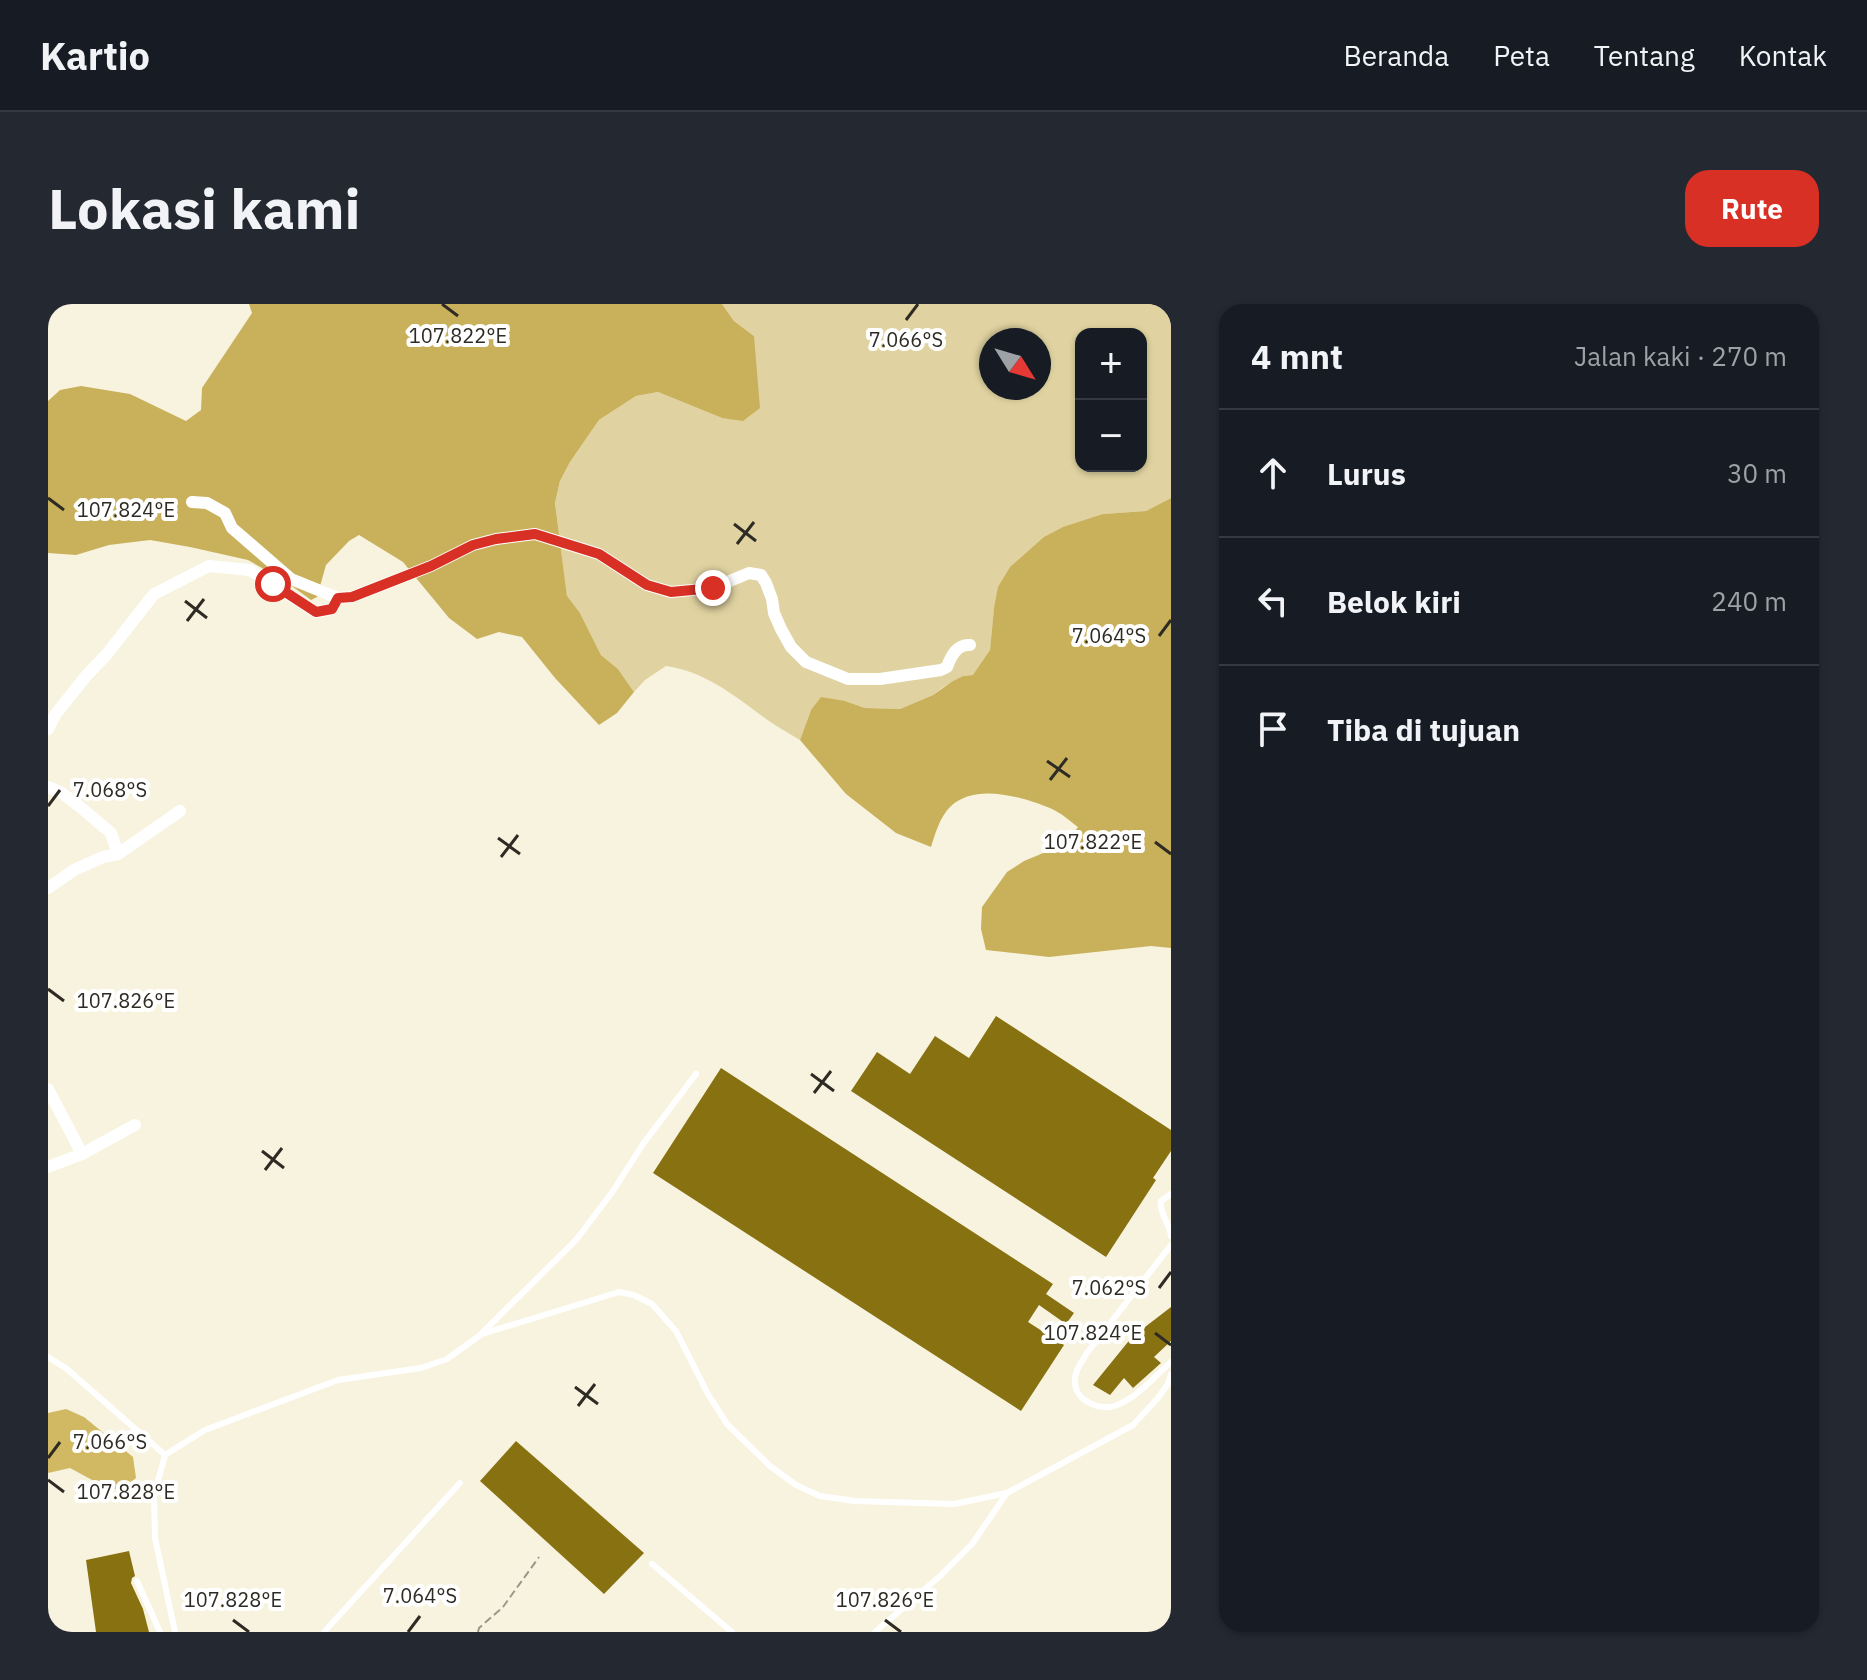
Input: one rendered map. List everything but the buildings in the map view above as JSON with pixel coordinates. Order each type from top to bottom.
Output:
[{"type":"street","points":[[192,502],[207,503],[225,513],[232,528],[291,579],[338,598],[352,597],[431,566],[473,545],[535,534],[599,554],[647,585],[671,592],[713,588],[749,573],[761,575],[772,599],[774,613],[791,647],[806,662],[848,679],[880,679],[941,670],[947,667],[959,648],[970,645]]},
{"type":"street","points":[[48,729],[55,715],[154,594],[209,566],[250,570],[316,612],[332,609],[338,598]]},
{"type":"street","points":[[48,787],[62,793],[111,833],[118,854]]},
{"type":"street","points":[[48,888],[74,870],[118,854],[180,811]]},
{"type":"street","points":[[48,1089],[82,1154]]},
{"type":"street","points":[[48,1167],[82,1154],[135,1125]]},
{"type":"lane","points":[[175,1632],[155,1538],[154,1496],[165,1455],[205,1430],[338,1380],[421,1368],[447,1359],[479,1336],[576,1240],[696,1074]]},
{"type":"lane","points":[[1171,1194],[1161,1201],[1160,1209],[1171,1229],[1171,1236]]},
{"type":"lane","points":[[1171,1245],[1087,1353],[1077,1370],[1074,1383],[1078,1395],[1090,1404],[1116,1406],[1140,1390],[1171,1362]]},
{"type":"lane","points":[[479,1336],[619,1292],[634,1295],[652,1304],[676,1331],[727,1424],[770,1466],[796,1485],[820,1496],[887,1503],[954,1504],[1007,1493],[1133,1425],[1157,1399],[1171,1374]]},
{"type":"lane","points":[[48,1357],[67,1369],[165,1455]]},
{"type":"lane","points":[[324,1632],[460,1483]]},
{"type":"lane","points":[[875,1632],[972,1544],[1007,1493]]},
{"type":"lane","points":[[652,1564],[732,1632]]},
{"type":"lane","points":[[137,1581],[160,1632]]},
{"type":"path","points":[[478,1632],[503,1607],[539,1557]]},
{"type":"shaded area","points":[[249,304],[722,304],[734,321],[754,336],[760,408],[743,421],[722,418],[658,392],[636,396],[599,420],[560,481],[555,503],[567,596],[580,613],[601,655],[618,669],[634,692],[617,713],[599,725],[522,637],[499,632],[477,639],[449,618],[403,562],[359,535],[326,565],[317,597],[311,600],[248,560],[190,547],[150,540],[109,545],[76,555],[48,553],[48,401],[60,390],[81,386],[130,394],[186,421],[201,410],[202,388],[252,313]]},
{"type":"shaded area","points":[[722,304],[1171,304],[1171,498],[1146,511],[1103,514],[994,609],[990,650],[974,675],[963,676],[933,695],[900,709],[865,708],[845,701],[811,710],[800,740],[717,685],[680,669],[666,666],[634,692],[618,669],[601,655],[580,613],[567,597],[555,503],[560,481],[599,420],[636,396],[658,392],[722,418],[754,336],[734,321]]},
{"type":"shaded area","points":[[1171,498],[1171,948],[1151,946],[1049,957],[986,950],[981,929],[982,907],[1007,872],[1024,861],[1065,844],[1078,827],[1040,804],[986,793],[960,799],[950,807],[931,847],[896,833],[846,794],[800,740],[811,710],[821,697],[865,708],[900,709],[933,695],[963,676],[973,675],[990,650],[998,587],[1010,567],[1044,537],[1063,527],[1103,514],[1146,511]]},
{"type":"shaded area","points":[[66,1409],[84,1417],[133,1457],[136,1478],[122,1490],[105,1487],[70,1468],[48,1473],[48,1413]]},
{"type":"route","points":[[273,584],[316,612],[332,609],[338,598],[352,597],[431,566],[473,545],[535,534],[599,554],[647,585],[671,592],[713,588]]}]
